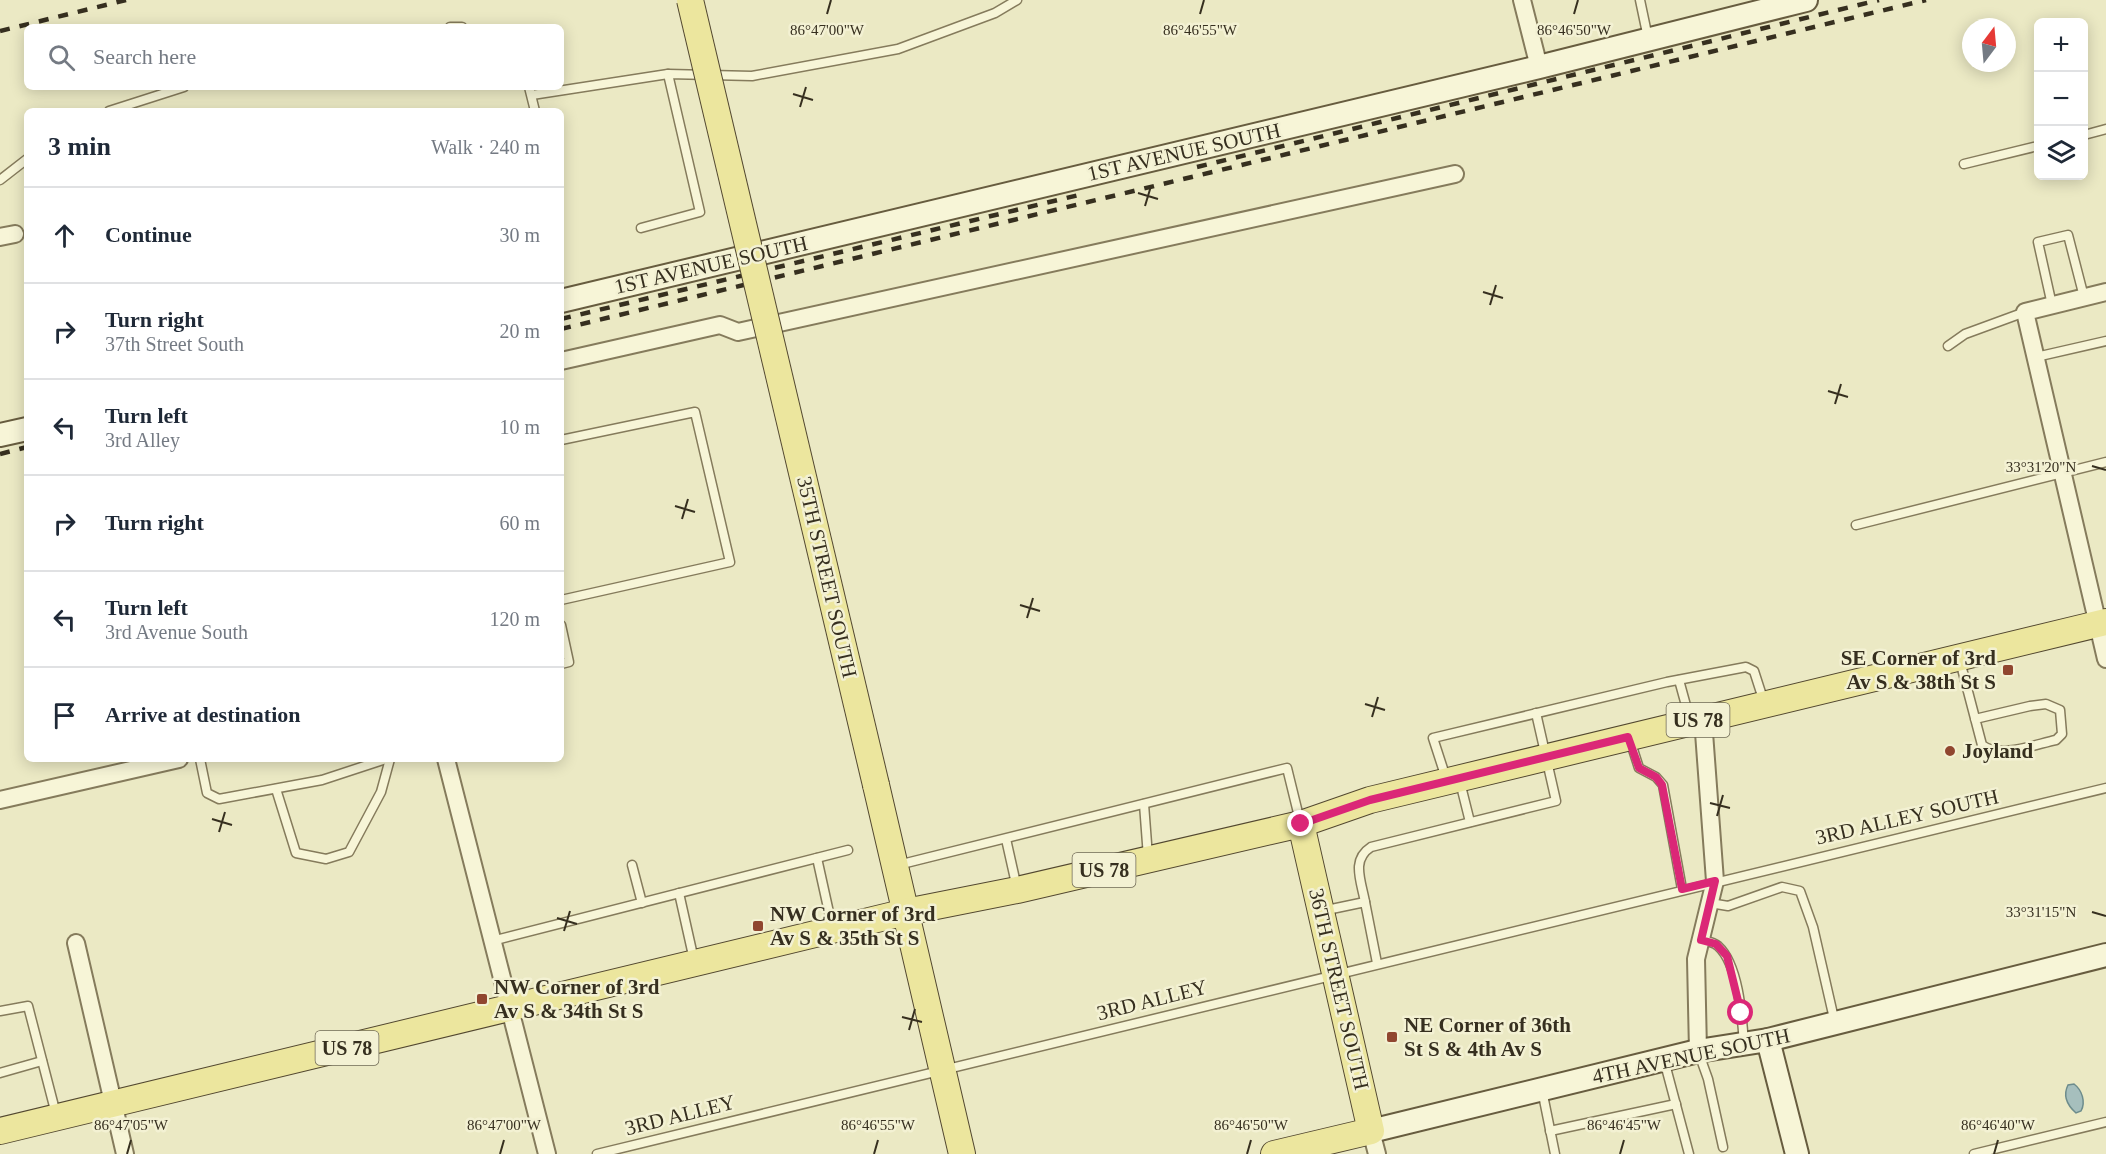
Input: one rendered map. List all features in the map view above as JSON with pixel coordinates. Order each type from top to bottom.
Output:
[{"type":"main road","name":"35TH STREET SOUTH","points":[[690,0],[962,1154]]},
{"type":"main road","name":"US 78","points":[[0,1131],[833,929],[1017,890],[1301,824],[1370,800],[2102,624]]},
{"type":"main road","name":"36TH STREET SOUTH","points":[[1301,824],[1337,973],[1374,1143]]},
{"type":"main road","name":"4TH AVENUE SOUTH","points":[[1274,1154],[1374,1143]]},
{"type":"street","points":[[1522,0],[1539,67]]},
{"type":"street","name":"1ST AVENUE SOUTH","points":[[564,300],[1539,67],[1806,0]]},
{"type":"street","points":[[564,360],[720,325],[738,332],[1455,174]]},
{"type":"street","points":[[2106,292],[2025,312],[2062,472],[2102,624],[2106,659]]},
{"type":"street","points":[[0,435],[24,430]]},
{"type":"street","points":[[1697,721],[1715,881],[1696,959],[1698,1051]]},
{"type":"street","points":[[0,800],[136,764],[153,762]]},
{"type":"street","points":[[447,762],[547,1154]]},
{"type":"street","points":[[76,943],[125,1154]]},
{"type":"street","name":"4TH AVENUE SOUTH","points":[[1374,1143],[1542,1089],[1698,1051],[1768,1040],[2106,955]]},
{"type":"street","points":[[1768,1040],[1797,1154]]},
{"type":"lane","points":[[564,87],[668,74],[752,76],[898,49],[995,13],[1017,0]]},
{"type":"lane","points":[[1640,0],[1649,39]]},
{"type":"lane","points":[[641,228],[700,212],[668,74]]},
{"type":"lane","points":[[118,108],[175,90]]},
{"type":"lane","points":[[530,91],[534,108]]},
{"type":"lane","points":[[2088,134],[2106,129]]},
{"type":"lane","points":[[1964,164],[2034,147]]},
{"type":"lane","points":[[0,180],[24,161]]},
{"type":"lane","points":[[2052,305],[2038,242],[2068,235],[2084,297]]},
{"type":"lane","points":[[746,256],[764,326]]},
{"type":"lane","points":[[1948,346],[1965,334],[2025,312]]},
{"type":"lane","points":[[2036,357],[2106,341]]},
{"type":"lane","points":[[564,439],[695,412],[730,562],[564,599]]},
{"type":"lane","points":[[1856,525],[2106,462]]},
{"type":"lane","points":[[564,640],[569,662],[564,663]]},
{"type":"lane","points":[[1959,658],[1982,745],[1994,751],[2056,740],[2062,734],[2060,710],[2046,704],[1976,719]]},
{"type":"lane","points":[[1470,822],[1433,738],[1679,680],[1746,667],[1754,670],[1765,704]]},
{"type":"lane","points":[[1679,680],[1697,721]]},
{"type":"lane","points":[[1377,963],[1359,861],[1363,852],[1371,847],[1556,801],[1536,713]]},
{"type":"lane","points":[[1628,737],[1639,768],[1656,777],[1662,785],[1682,889]]},
{"type":"lane","points":[[201,762],[207,793],[219,799],[322,780],[379,762]]},
{"type":"lane","points":[[276,789],[296,854],[326,859],[349,852],[381,792],[387,762]]},
{"type":"lane","points":[[895,866],[1287,768],[1301,824]]},
{"type":"lane","name":"3RD ALLEY SOUTH","points":[[1715,881],[2106,788]]},
{"type":"lane","points":[[1144,804],[1148,860]]},
{"type":"lane","points":[[1006,839],[1017,890]]},
{"type":"lane","points":[[492,941],[848,850]]},
{"type":"lane","points":[[817,858],[833,929]]},
{"type":"lane","points":[[632,865],[642,903]]},
{"type":"lane","name":"3RD ALLEY","points":[[597,1154],[1715,881]]},
{"type":"lane","points":[[1710,903],[1728,906],[1782,887],[1800,891],[1812,927],[1835,1024]]},
{"type":"lane","points":[[679,893],[695,963]]},
{"type":"lane","points":[[1322,911],[1365,902]]},
{"type":"lane","points":[[1701,940],[1716,944],[1727,956],[1737,990],[1744,1044]]},
{"type":"lane","points":[[0,1011],[28,1006],[57,1118]]},
{"type":"lane","points":[[1698,1051],[1708,1079],[1723,1148]]},
{"type":"lane","points":[[1664,1059],[1689,1154]]},
{"type":"lane","points":[[0,1073],[42,1061]]},
{"type":"lane","points":[[1542,1089],[1555,1154]]},
{"type":"lane","points":[[1550,1131],[1676,1104]]},
{"type":"lane","points":[[1974,1154],[2106,1122]]},
{"type":"water","points":[[2074,1084],[2079,1089],[2083,1100],[2081,1111],[2076,1113],[2070,1107],[2066,1096],[2068,1085]]},
{"type":"railway","points":[[28,24],[126,0]]},
{"type":"railway","points":[[1197,167],[1879,0]]},
{"type":"railway","points":[[564,328],[1926,0]]},
{"type":"railway","points":[[0,31],[24,25]]},
{"type":"railway","points":[[564,318],[1083,194]]},
{"type":"railway","points":[[0,454],[24,448]]},
{"type":"place","name":"SE Corner of 3rd Av S & 38th St S","points":[[2008,670]]},
{"type":"place","name":"Joyland","points":[[1950,751]]},
{"type":"place","name":"NW Corner of 3rd Av S & 35th St S","points":[[758,926]]},
{"type":"place","name":"NW Corner of 3rd Av S & 34th St S","points":[[482,999]]},
{"type":"place","name":"NE Corner of 36th St S & 4th Av S","points":[[1392,1037]]},
{"type":"route","points":[[1301,824],[1370,800],[1628,737],[1639,768],[1656,777],[1662,785],[1682,889],[1715,881],[1701,940],[1716,944],[1727,956],[1741,1013]]}]
